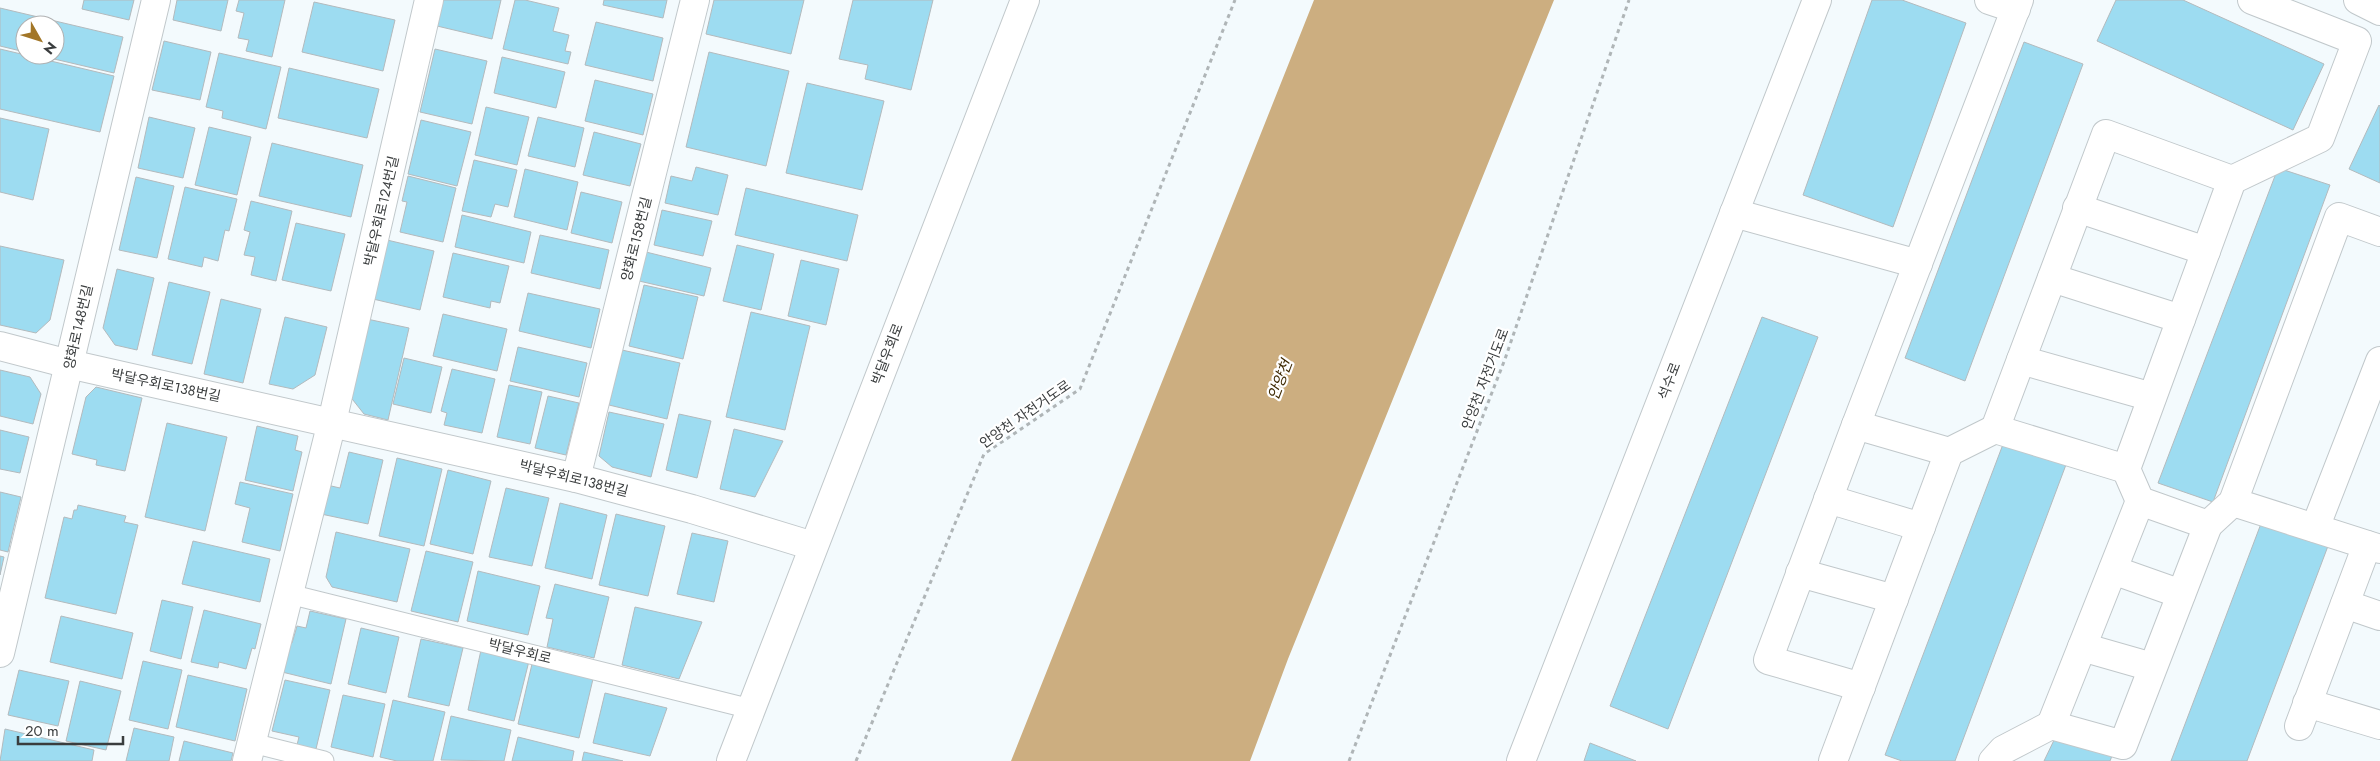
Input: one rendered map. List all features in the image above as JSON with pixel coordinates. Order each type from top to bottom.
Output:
[{"type":"street","name":"양화로148번길","points":[[0,653],[156,0]]},
{"type":"street","name":"박달우회로124번길","points":[[332,422],[429,0]]},
{"type":"street","name":"양화로158번길","points":[[576,478],[696,0]]},
{"type":"street","name":"박달우회로","points":[[731,761],[1025,0]]},
{"type":"street","name":"석수로","points":[[1521,761],[1817,0]]},
{"type":"street","points":[[1861,686],[1768,660],[2018,4],[1989,0]]},
{"type":"street","points":[[1993,761],[2003,750],[2051,725],[2140,501],[2126,469],[2232,180],[2320,138],[2357,41],[2252,0]]},
{"type":"street","points":[[2358,0],[2380,11]]},
{"type":"street","points":[[1995,430],[2106,134],[2232,180]]},
{"type":"street","points":[[2077,208],[2206,251]]},
{"type":"street","points":[[1734,214],[1918,264]]},
{"type":"street","points":[[2051,725],[2123,745],[2208,525],[2233,502],[2339,217],[2380,232]]},
{"type":"street","points":[[2052,278],[2181,318]]},
{"type":"street","name":"박달우회로138번길","points":[[0,346],[69,364],[576,478],[692,509],[813,546]]},
{"type":"street","points":[[2021,360],[2152,397]]},
{"type":"street","points":[[2314,528],[2380,361]]},
{"type":"street","points":[[250,752],[332,422]]},
{"type":"street","points":[[1856,425],[1949,452],[1995,430],[2126,469]]},
{"type":"street","points":[[1833,761],[1949,452]]},
{"type":"street","points":[[1828,500],[1921,527]]},
{"type":"street","points":[[2140,501],[2208,525]]},
{"type":"street","points":[[2233,502],[2374,546],[2345,604],[2303,715],[2380,725]]},
{"type":"street","points":[[2113,570],[2181,594]]},
{"type":"street","points":[[1800,573],[1894,599]]},
{"type":"street","points":[[2345,604],[2380,616]]},
{"type":"street","points":[[2082,647],[2152,667]]},
{"type":"lane","name":"박달우회로","points":[[289,594],[751,709]]},
{"type":"lane","points":[[250,752],[324,761]]},
{"type":"path","name":"안양천 자전거도로","points":[[856,761],[984,454],[1080,389],[1235,0]]},
{"type":"path","name":"안양천 자전거도로","points":[[1349,761],[1505,359],[1629,0]]},
{"type":"water","name":"안양천","points":[[1314,0],[1554,0],[1288,659],[1250,761],[1011,761]]},
{"type":"building","points":[[84,0],[134,0],[129,20],[82,9]]},
{"type":"building","points":[[177,0],[228,0],[221,31],[173,20]]},
{"type":"building","points":[[239,0],[285,0],[272,57],[246,51],[249,40],[238,38],[244,13],[236,11]]},
{"type":"building","points":[[443,0],[501,0],[492,39],[437,26]]},
{"type":"building","points":[[515,0],[525,0],[559,8],[553,31],[569,35],[565,51],[571,52],[568,64],[503,49]]},
{"type":"building","points":[[604,0],[667,0],[663,18],[603,5]]},
{"type":"building","points":[[714,0],[804,0],[791,54],[706,34]]},
{"type":"building","points":[[853,0],[933,0],[911,90],[865,79],[868,65],[839,59]]},
{"type":"building","points":[[1872,0],[1902,0],[1966,23],[1893,227],[1803,195]]},
{"type":"building","points":[[2116,0],[2183,0],[2324,64],[2293,130],[2097,41]]},
{"type":"building","points":[[314,2],[395,20],[383,71],[302,52]]},
{"type":"building","points":[[0,8],[30,15],[15,15],[15,50],[0,46]]},
{"type":"building","points":[[596,22],[663,38],[653,81],[585,65]]},
{"type":"building","points":[[65,23],[123,37],[114,73],[65,62]]},
{"type":"building","points":[[164,41],[211,52],[200,100],[152,90]]},
{"type":"building","points":[[2024,42],[2083,64],[1965,381],[1905,358]]},
{"type":"building","points":[[0,49],[15,53],[15,65],[65,64],[114,76],[100,132],[0,109]]},
{"type":"building","points":[[435,49],[487,61],[472,124],[420,112]]},
{"type":"building","points":[[709,52],[789,71],[766,166],[686,147]]},
{"type":"building","points":[[219,53],[281,67],[266,129],[222,118],[223,111],[206,107]]},
{"type":"building","points":[[502,57],[565,72],[556,108],[494,93]]},
{"type":"building","points":[[289,68],[379,89],[367,138],[278,118]]},
{"type":"building","points":[[595,80],[653,94],[643,135],[585,121]]},
{"type":"building","points":[[807,83],[884,101],[862,190],[786,173]]},
{"type":"building","points":[[2380,106],[2380,183],[2349,169]]},
{"type":"building","points":[[486,107],[529,117],[517,165],[475,155]]},
{"type":"building","points":[[149,117],[195,128],[183,178],[138,168]]},
{"type":"building","points":[[538,117],[584,128],[575,167],[528,156]]},
{"type":"building","points":[[0,118],[49,129],[33,200],[0,192]]},
{"type":"building","points":[[421,120],[471,132],[457,186],[408,174]]},
{"type":"building","points":[[209,127],[251,137],[237,195],[195,185]]},
{"type":"building","points":[[594,132],[641,144],[630,186],[583,175]]},
{"type":"building","points":[[272,143],[363,165],[351,217],[259,196]]},
{"type":"building","points":[[474,160],[517,170],[508,207],[495,204],[491,217],[462,211]]},
{"type":"building","points":[[696,167],[728,175],[718,215],[665,203],[671,176],[692,181]]},
{"type":"building","points":[[2278,168],[2330,185],[2213,502],[2158,483]]},
{"type":"building","points":[[525,169],[578,182],[567,230],[514,217]]},
{"type":"building","points":[[408,176],[456,188],[443,242],[400,232],[407,202],[402,201]]},
{"type":"building","points":[[136,177],[174,186],[157,258],[119,250]]},
{"type":"building","points":[[185,187],[237,199],[229,231],[225,230],[218,261],[204,257],[202,267],[168,259]]},
{"type":"building","points":[[746,188],[858,215],[847,261],[735,235]]},
{"type":"building","points":[[581,192],[622,202],[612,243],[571,233]]},
{"type":"building","points":[[251,201],[292,211],[276,281],[251,275],[255,257],[244,255],[250,232],[244,230]]},
{"type":"building","points":[[662,210],[712,221],[703,256],[654,245]]},
{"type":"building","points":[[462,215],[531,232],[524,263],[455,247]]},
{"type":"building","points":[[296,223],[345,234],[331,291],[282,280]]},
{"type":"building","points":[[540,235],[609,250],[600,289],[531,273]]},
{"type":"building","points":[[387,240],[434,251],[420,310],[373,299]]},
{"type":"building","points":[[737,245],[774,254],[761,310],[723,301]]},
{"type":"building","points":[[0,246],[64,260],[50,320],[36,333],[0,325]]},
{"type":"building","points":[[646,252],[711,268],[704,296],[639,281]]},
{"type":"building","points":[[453,253],[509,266],[500,303],[491,301],[490,308],[443,297]]},
{"type":"building","points":[[801,260],[839,269],[826,325],[788,316]]},
{"type":"building","points":[[117,269],[154,278],[137,350],[115,345],[103,328]]},
{"type":"building","points":[[169,282],[210,292],[192,364],[152,355]]},
{"type":"building","points":[[644,285],[698,297],[683,359],[629,346]]},
{"type":"building","points":[[528,293],[600,309],[591,348],[519,331]]},
{"type":"building","points":[[221,299],[261,309],[243,383],[204,374]]},
{"type":"building","points":[[751,312],[810,326],[785,430],[726,417]]},
{"type":"building","points":[[443,314],[507,329],[497,371],[433,356]]},
{"type":"building","points":[[285,317],[327,327],[315,375],[293,389],[269,384]]},
{"type":"building","points":[[1762,317],[1818,337],[1668,729],[1610,706]]},
{"type":"building","points":[[367,319],[409,328],[388,420],[364,414],[349,395]]},
{"type":"building","points":[[518,347],[587,363],[579,397],[510,381]]},
{"type":"building","points":[[622,350],[680,363],[667,419],[609,405]]},
{"type":"building","points":[[404,358],[442,367],[431,413],[393,404]]},
{"type":"building","points":[[452,369],[495,379],[482,433],[444,425],[447,413],[441,411]]},
{"type":"building","points":[[0,370],[30,377],[41,394],[33,424],[0,416]]},
{"type":"building","points":[[509,385],[542,392],[530,444],[497,437]]},
{"type":"building","points":[[96,387],[142,398],[125,471],[96,465],[97,460],[72,454],[86,397]]},
{"type":"building","points":[[548,396],[579,403],[566,455],[535,448]]},
{"type":"building","points":[[609,412],[664,424],[651,477],[612,467],[599,456]]},
{"type":"building","points":[[679,414],[711,421],[697,478],[666,470]]},
{"type":"building","points":[[167,423],[227,437],[205,531],[145,517]]},
{"type":"building","points":[[257,426],[298,436],[295,450],[302,452],[293,491],[245,480]]},
{"type":"building","points":[[734,429],[783,441],[755,497],[720,489]]},
{"type":"building","points":[[0,430],[29,437],[20,473],[0,469]]},
{"type":"building","points":[[2005,439],[2067,462],[1955,761],[1902,761],[1885,755]]},
{"type":"building","points":[[349,452],[383,460],[368,524],[321,514],[327,485],[340,488]]},
{"type":"building","points":[[397,458],[442,469],[424,546],[379,536]]},
{"type":"building","points":[[448,470],[491,481],[473,554],[430,544]]},
{"type":"building","points":[[240,482],[293,494],[280,551],[242,542],[250,508],[235,504]]},
{"type":"building","points":[[506,488],[549,498],[532,566],[489,557]]},
{"type":"building","points":[[0,492],[21,497],[8,552],[0,550]]},
{"type":"building","points":[[560,503],[607,515],[592,579],[545,568]]},
{"type":"building","points":[[78,505],[126,516],[124,522],[138,525],[116,614],[45,598],[64,517],[72,519],[74,510],[77,510]]},
{"type":"building","points":[[616,514],[665,526],[648,596],[599,585]]},
{"type":"building","points":[[2262,521],[2328,546],[2247,761],[2171,761]]},
{"type":"building","points":[[336,532],[410,549],[397,602],[332,587],[326,577]]},
{"type":"building","points":[[692,533],[728,541],[714,602],[677,594]]},
{"type":"building","points":[[193,541],[270,559],[260,602],[182,584]]},
{"type":"building","points":[[426,551],[473,562],[458,622],[411,611]]},
{"type":"building","points":[[0,556],[4,557],[0,575]]},
{"type":"building","points":[[478,571],[540,586],[528,635],[467,621]]},
{"type":"building","points":[[555,584],[609,597],[594,658],[547,647],[553,619],[546,618]]},
{"type":"building","points":[[162,600],[193,607],[181,659],[150,651]]},
{"type":"building","points":[[635,607],[702,622],[679,679],[622,665]]},
{"type":"building","points":[[204,610],[261,624],[255,649],[252,648],[246,669],[219,662],[218,668],[191,662]]},
{"type":"building","points":[[310,611],[346,619],[331,684],[282,672],[289,642],[292,643],[297,626],[306,628]]},
{"type":"building","points":[[61,616],[133,633],[122,679],[50,662]]},
{"type":"building","points":[[361,628],[399,637],[386,693],[348,684]]},
{"type":"building","points":[[421,639],[463,648],[449,706],[408,697]]},
{"type":"building","points":[[481,650],[529,661],[514,721],[468,710]]},
{"type":"building","points":[[143,661],[182,670],[168,729],[129,720]]},
{"type":"building","points":[[532,664],[593,679],[579,738],[518,724]]},
{"type":"building","points":[[19,670],[69,681],[58,726],[8,715]]},
{"type":"building","points":[[188,675],[247,689],[235,741],[176,727]]},
{"type":"building","points":[[285,680],[330,690],[316,749],[297,745],[299,737],[272,731]]},
{"type":"building","points":[[80,681],[121,691],[106,750],[66,741]]},
{"type":"building","points":[[605,693],[667,708],[650,756],[593,743]]},
{"type":"building","points":[[343,695],[385,704],[373,757],[331,747]]},
{"type":"building","points":[[393,700],[445,712],[433,761],[397,761],[380,757]]},
{"type":"building","points":[[451,716],[511,730],[504,761],[441,760]]},
{"type":"building","points":[[134,728],[174,737],[169,761],[126,761]]},
{"type":"building","points":[[5,729],[94,750],[92,761],[0,761]]},
{"type":"building","points":[[2056,736],[2112,756],[2110,761],[2044,761]]},
{"type":"building","points":[[518,737],[574,751],[572,761],[512,761]]},
{"type":"building","points":[[184,741],[233,753],[231,761],[179,761]]},
{"type":"building","points":[[1590,743],[1636,761],[1584,761]]},
{"type":"building","points":[[584,752],[623,761],[582,761]]}]
